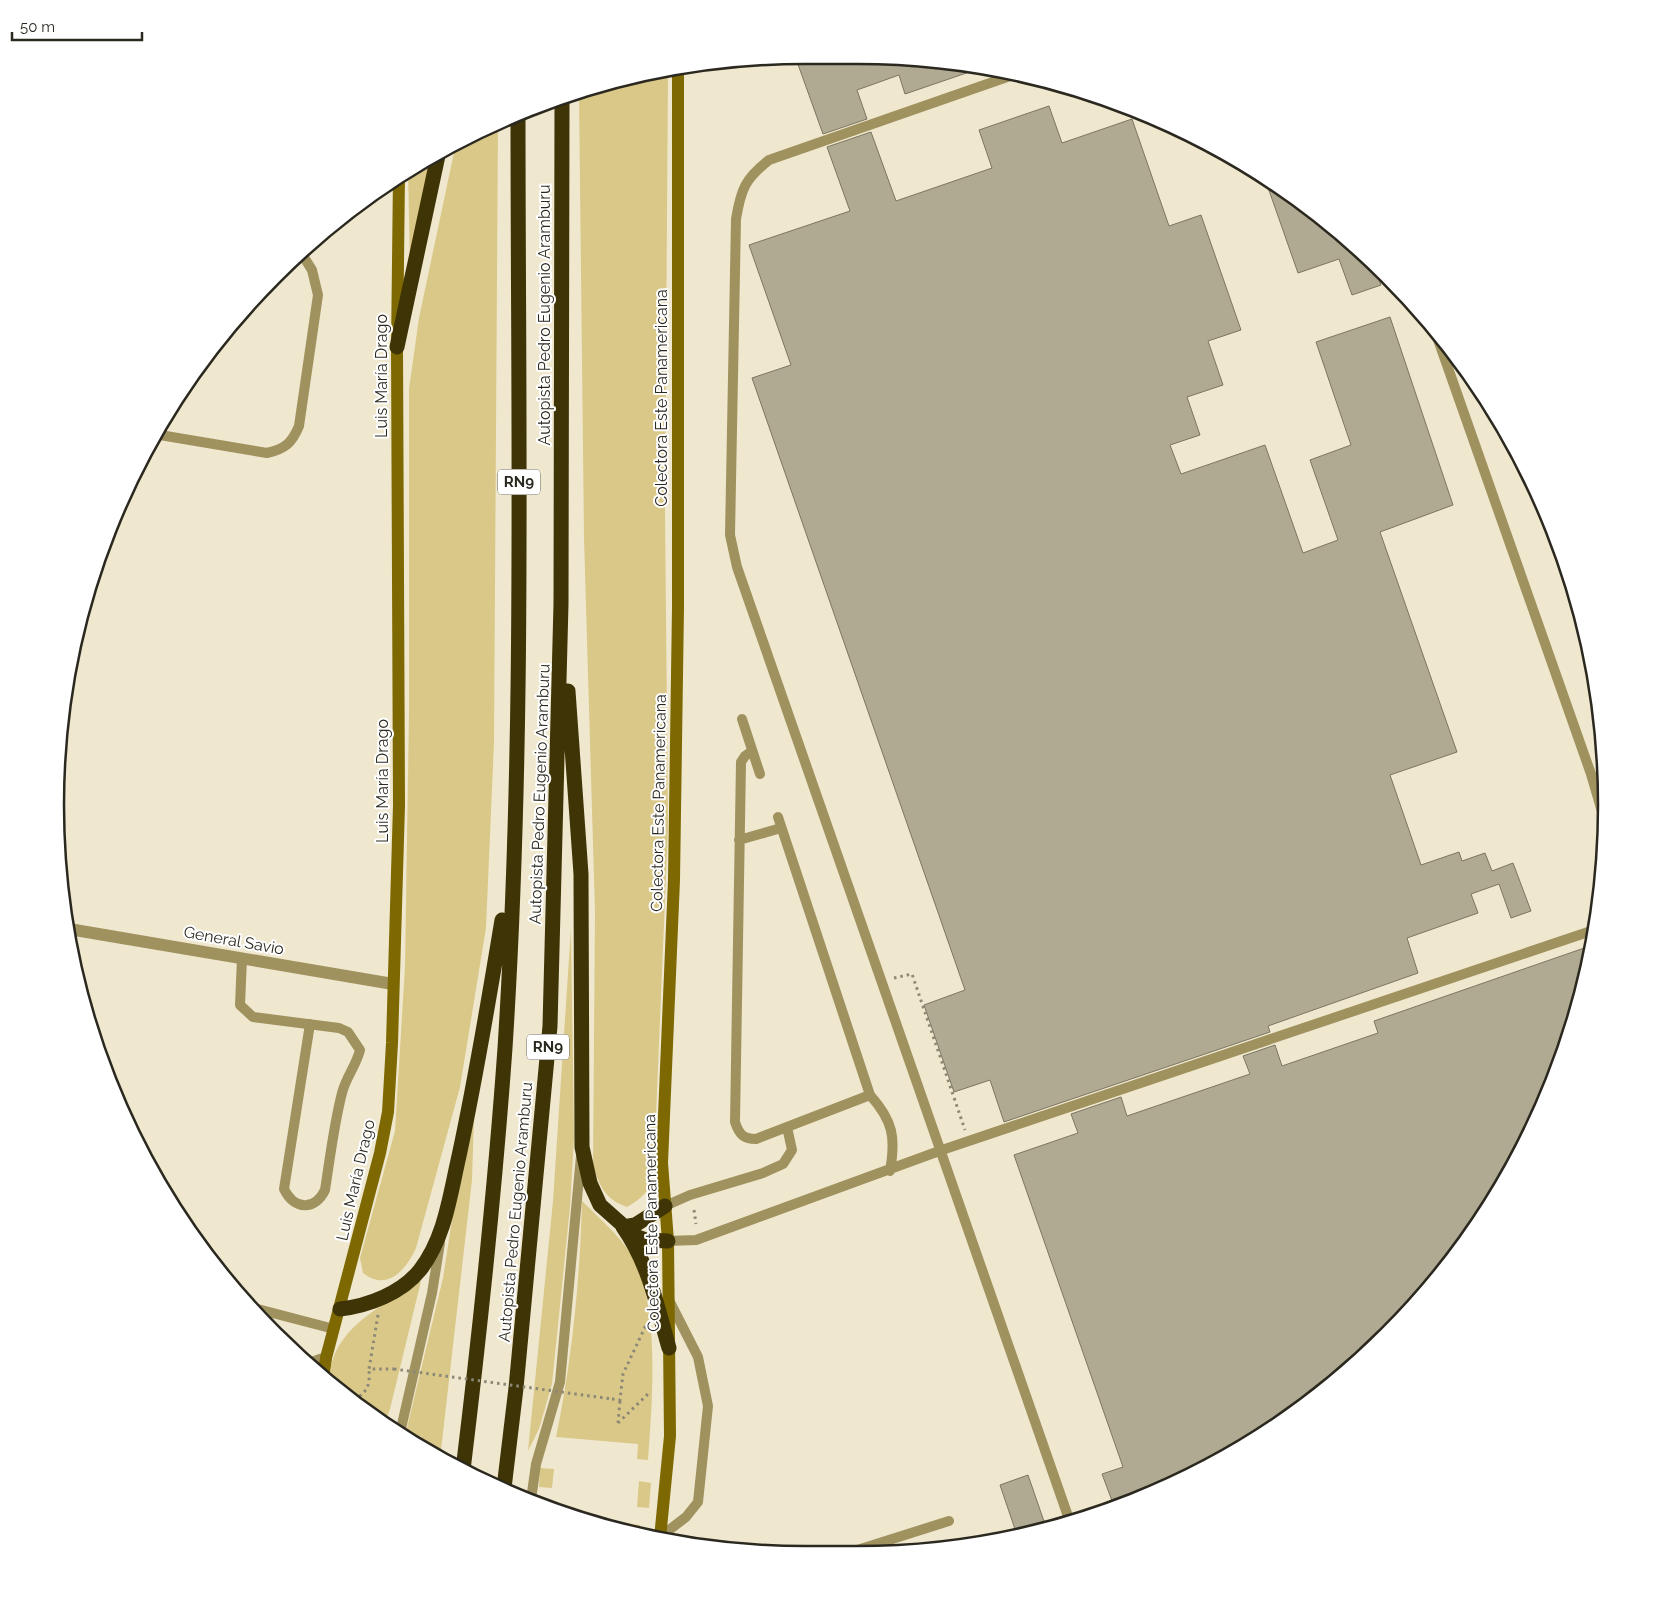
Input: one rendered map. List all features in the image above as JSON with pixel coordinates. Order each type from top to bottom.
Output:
[{"type":"highway","name":"Autopista Pedro Eugenio Aramburu","points":[[505,1483],[517,1378],[550,1026],[561,604],[562,105]]},
{"type":"highway","name":"Autopista Pedro Eugenio Aramburu","points":[[464,1463],[475,1372],[505,1049],[514,852],[519,595],[518,121]]},
{"type":"highway","points":[[397,347],[437,162]]},
{"type":"highway","points":[[561,604],[581,874],[582,1148],[590,1184],[600,1204],[635,1236],[646,1240],[668,1241]]},
{"type":"highway","points":[[340,1309],[354,1308],[380,1298],[409,1283],[421,1269],[442,1232],[477,1074],[514,852]]},
{"type":"highway","points":[[623,1227],[635,1225],[665,1206]]},
{"type":"highway","points":[[623,1227],[632,1240],[651,1280],[670,1348]]},
{"type":"street","name":"Colectora Este Panamericana","points":[[660,1532],[670,1436],[670,1300],[662,1162],[674,880],[678,607],[678,75]]},
{"type":"street","name":"Luis María Drago","points":[[324,1369],[380,1153],[388,1112],[399,805],[397,347],[399,185]]},
{"type":"street","name":"General Savio","points":[[75,930],[393,984]]},
{"type":"street","points":[[315,1361],[326,1358]]},
{"type":"lane","points":[[1003,78],[769,160],[744,185],[736,219],[730,535],[738,567],[1068,1515]]},
{"type":"lane","points":[[162,435],[267,453],[281,450],[292,441],[300,426],[318,295],[312,270],[305,259]]},
{"type":"lane","points":[[1442,351],[1588,764],[1598,798]]},
{"type":"lane","points":[[742,719],[760,774]]},
{"type":"lane","points":[[752,751],[741,762],[735,1122],[739,1134],[747,1139],[763,1137],[870,1095]]},
{"type":"lane","points":[[778,816],[870,1095],[887,1118],[892,1131],[894,1147],[890,1171]]},
{"type":"lane","points":[[739,840],[781,828]]},
{"type":"lane","points":[[668,1241],[696,1240],[890,1171],[942,1150],[1587,932]]},
{"type":"lane","points":[[242,958],[240,1004],[245,1011],[253,1017],[310,1024],[339,1028],[348,1032],[360,1050],[358,1060],[348,1076],[342,1093],[325,1190],[320,1199],[310,1205],[294,1203],[288,1198],[284,1189],[310,1024]]},
{"type":"lane","points":[[665,1206],[690,1195],[763,1173],[784,1164],[792,1150],[787,1127]]},
{"type":"lane","points":[[532,1494],[536,1464],[560,1382],[582,1148]]},
{"type":"lane","points":[[402,1426],[432,1293],[442,1232]]},
{"type":"lane","points":[[665,1533],[686,1517],[698,1502],[708,1406],[698,1357],[670,1300]]},
{"type":"lane","points":[[264,1311],[334,1329]]},
{"type":"lane","points":[[871,1546],[949,1521]]},
{"type":"path","points":[[883,980],[912,974],[966,1130]]},
{"type":"path","points":[[694,1210],[696,1224]]},
{"type":"path","points":[[359,1397],[367,1392],[370,1385],[370,1369],[380,1298]]},
{"type":"path","points":[[649,1318],[623,1374],[618,1423],[649,1393]]},
{"type":"path","points":[[370,1369],[394,1369],[620,1400]]},
{"type":"shaded area","points":[[668,77],[665,511],[668,828],[654,1163],[652,1179],[648,1190],[627,1207],[614,1201],[605,1192],[593,1166],[595,912],[584,538],[579,99],[613,89]]},
{"type":"shaded area","points":[[498,130],[494,743],[486,928],[460,1087],[416,1248],[401,1271],[388,1279],[380,1280],[363,1273],[360,1258],[395,1131],[405,967],[409,713],[409,389],[419,318],[454,152]]},
{"type":"shaded area","points":[[433,164],[410,266],[408,179]]},
{"type":"shaded area","points":[[571,928],[574,1137],[570,1207],[552,1384],[539,1429],[528,1451],[553,1201]]},
{"type":"shaded area","points":[[474,1117],[472,1180],[441,1451],[423,1440],[421,1436],[419,1437],[407,1430],[443,1278],[456,1194]]},
{"type":"shaded area","points":[[582,1201],[626,1247],[641,1275],[651,1326],[652,1383],[648,1460],[637,1459],[638,1444],[556,1437],[567,1379],[574,1319]]},
{"type":"shaded area","points":[[421,1281],[387,1417],[330,1373],[333,1359],[339,1346],[348,1334],[358,1323]]},
{"type":"shaded area","points":[[540,1468],[554,1469],[552,1488],[539,1487]]},
{"type":"shaded area","points":[[639,1481],[651,1483],[649,1508],[637,1507]]},
{"type":"shaded area","points":[[616,1522],[640,1525],[640,1527]]},
{"type":"building","points":[[798,64],[905,65],[968,72],[905,94],[899,75],[857,90],[867,119],[823,134]]},
{"type":"building","points":[[1049,106],[1062,143],[1132,119],[1169,226],[1201,215],[1241,330],[1208,341],[1223,385],[1187,397],[1200,435],[1170,445],[1181,474],[1265,445],[1303,553],[1338,540],[1310,460],[1351,445],[1316,342],[1390,317],[1453,505],[1380,532],[1457,752],[1390,775],[1421,865],[1459,852],[1462,861],[1485,853],[1492,871],[1513,863],[1531,911],[1511,918],[1499,884],[1471,894],[1478,913],[1407,938],[1418,973],[1268,1026],[1270,1032],[1004,1122],[990,1080],[954,1092],[924,1005],[965,990],[752,378],[791,365],[749,245],[850,211],[827,147],[871,132],[896,201],[992,168],[979,130]]},
{"type":"building","points":[[1268,189],[1308,217],[1346,248],[1379,279],[1381,285],[1352,295],[1339,259],[1298,273]]},
{"type":"building","points":[[1584,948],[1573,997],[1559,1043],[1542,1089],[1522,1133],[1499,1176],[1473,1217],[1414,1294],[1346,1362],[1269,1421],[1228,1447],[1185,1470],[1112,1501],[1102,1474],[1123,1467],[1014,1155],[1078,1133],[1071,1114],[1121,1097],[1127,1116],[1250,1074],[1243,1056],[1275,1045],[1282,1066],[1378,1033],[1374,1021]]},
{"type":"building","points":[[1028,1475],[1044,1522],[1015,1529],[1000,1485]]}]
